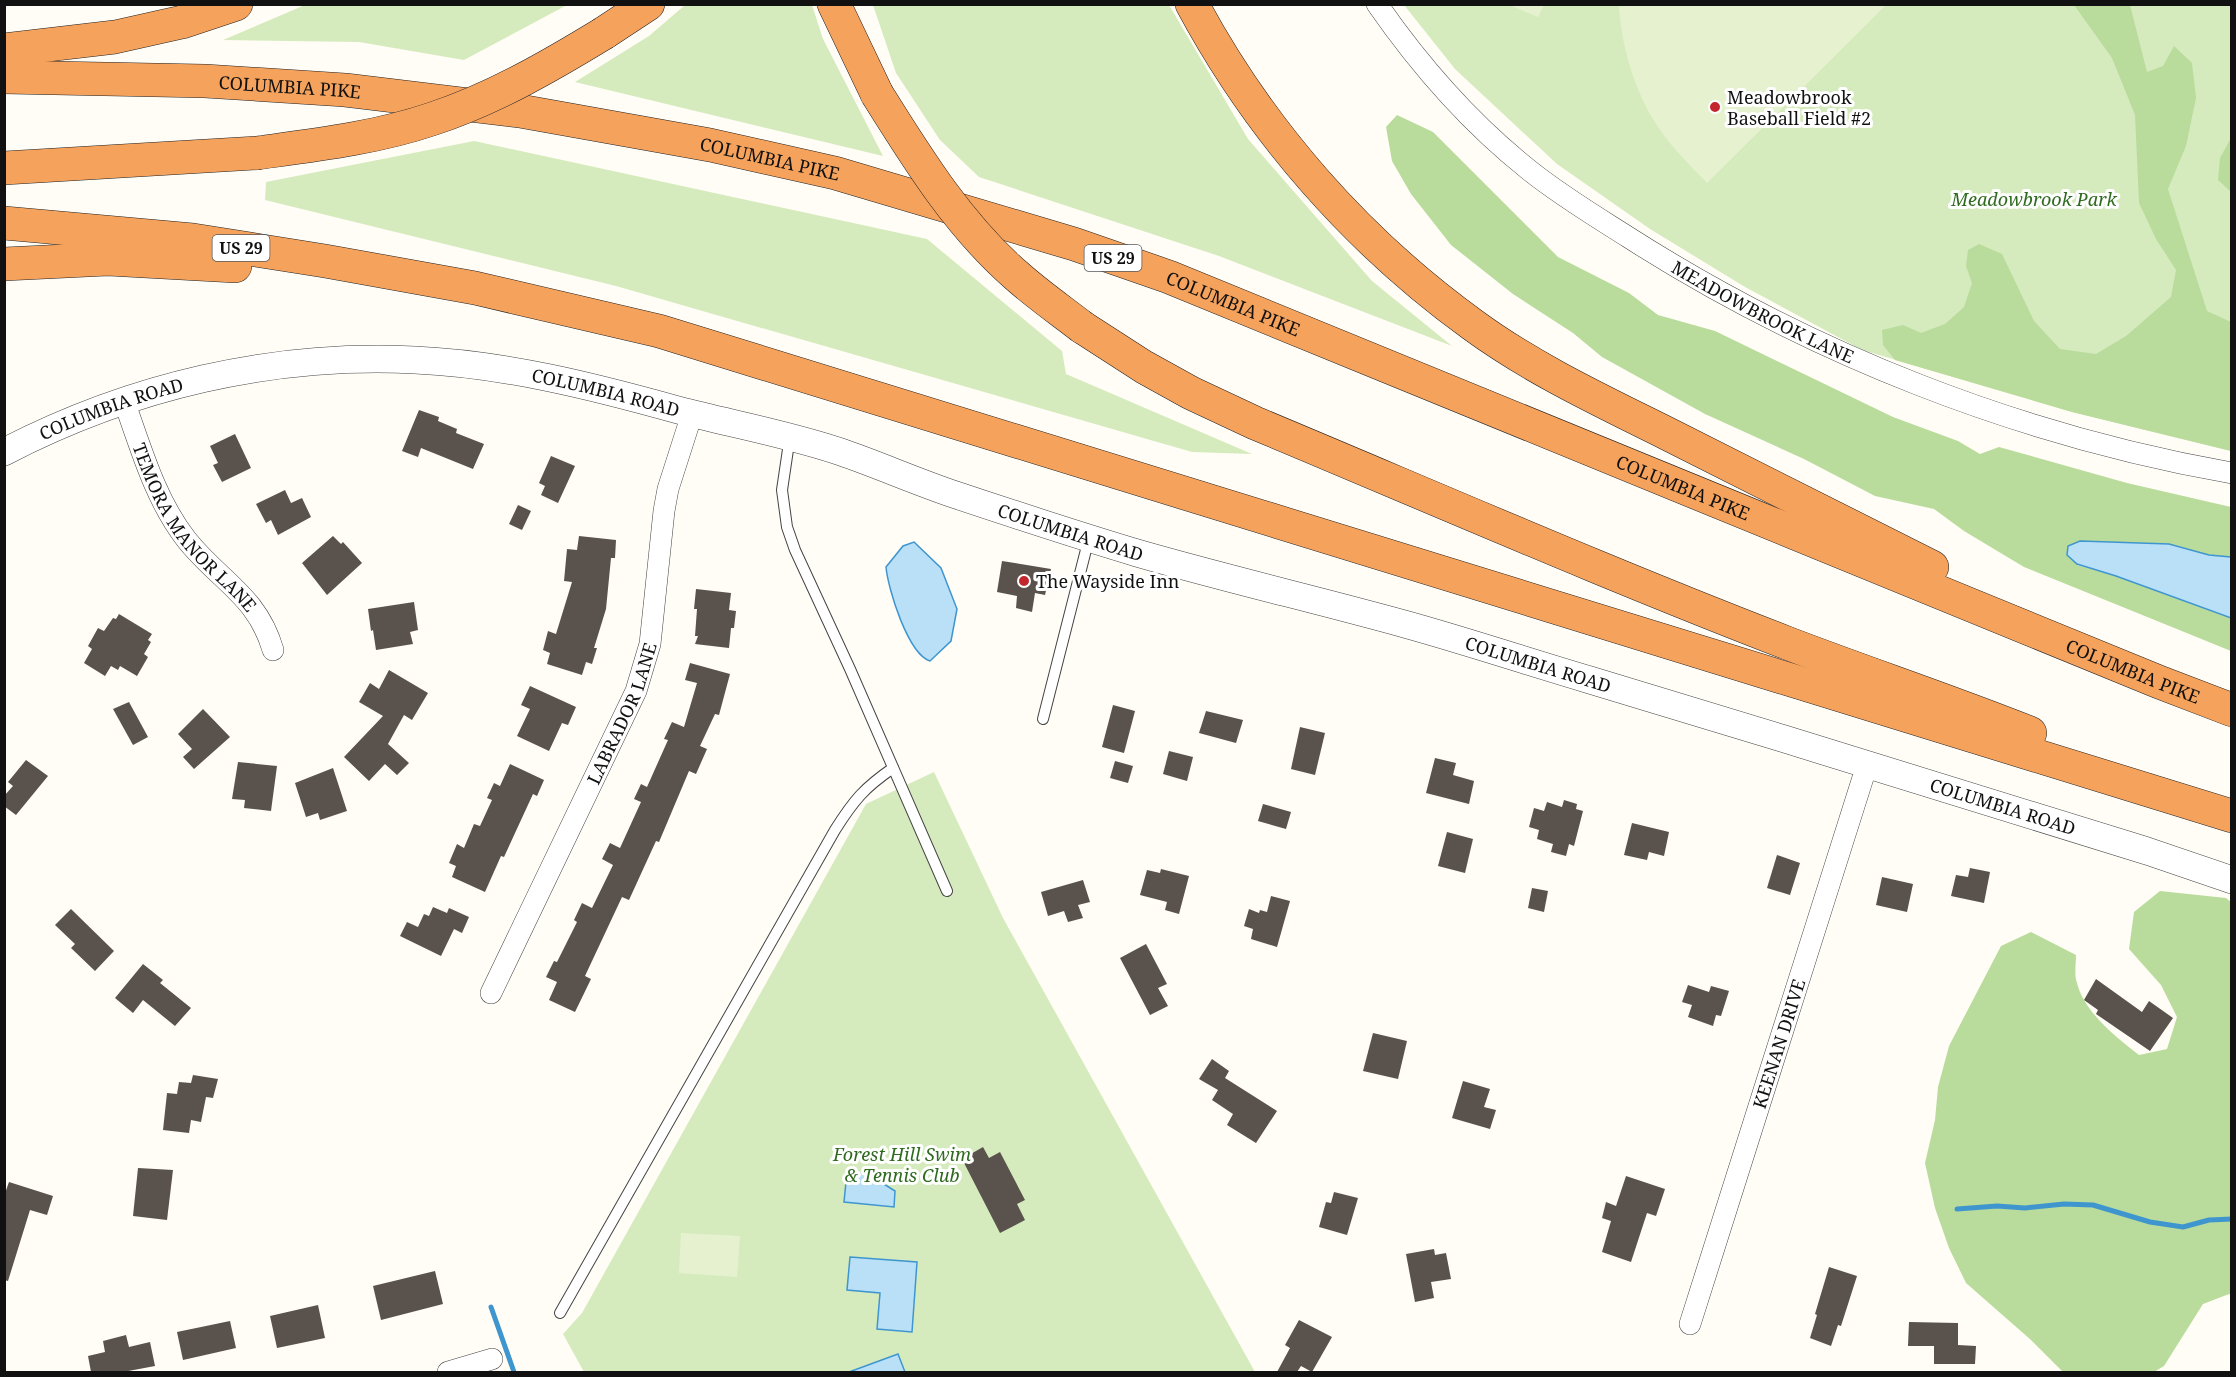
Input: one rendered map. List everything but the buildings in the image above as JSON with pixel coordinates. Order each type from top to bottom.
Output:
[{"type":"highway","points":[[4,50],[115,37],[182,22],[236,4]]},
{"type":"highway","points":[[4,168],[257,153],[332,143],[394,130],[434,119],[491,95],[556,62],[648,4]]},
{"type":"highway","points":[[834,4],[878,94],[940,190],[980,239],[1016,275],[1082,327],[1144,367],[1191,393],[1255,423],[1652,590],[1790,644],[1938,696],[2232,814]]},
{"type":"highway","points":[[1192,4],[1240,84],[1278,138],[1326,193],[1370,239],[1418,283],[1474,326],[1555,376],[2158,682]]},
{"type":"highway","name":"COLUMBIA PIKE","points":[[4,77],[205,81],[357,91],[520,111],[710,145],[835,173],[1074,244],[1169,277],[2158,682],[2232,710]]},
{"type":"highway","name":"US 29","points":[[4,223],[193,240],[325,261],[476,288],[659,331],[2232,814]]},
{"type":"highway","points":[[4,264],[131,260],[315,272],[476,288]]},
{"type":"street","name":"MEADOWBROOK LANE","points":[[1377,4],[1398,35],[1440,85],[1487,133],[1530,171],[1668,262],[1756,311],[1851,357],[1930,389],[2008,416],[2103,445],[2232,473]]},
{"type":"street","name":"COLUMBIA ROAD","points":[[4,452],[67,422],[124,401],[170,386],[220,374],[310,361],[362,358],[416,360],[495,368],[617,393],[692,414],[790,436],[839,451],[954,494],[1140,554],[1412,626],[2188,864],[2232,880]]},
{"type":"street","name":"TEMORA MANOR LANE","points":[[124,401],[150,474],[165,507],[185,538],[208,566],[245,598],[259,615],[273,650]]},
{"type":"street","name":"LABRADOR LANE","points":[[491,993],[636,691],[650,644],[668,489],[692,414]]},
{"type":"street","name":"KEENAN DRIVE","points":[[1690,1324],[1867,765]]},
{"type":"street","points":[[448,1372],[492,1359]]},
{"type":"lane","points":[[790,436],[782,490],[784,510],[795,550],[947,891]]},
{"type":"lane","points":[[1043,719],[1089,538]]},
{"type":"lane","points":[[560,1313],[835,830],[854,800],[871,783],[893,768]]},
{"type":"green space","points":[[1544,4],[1538,17],[1509,5]]},
{"type":"green space","name":"Meadowbrook Baseball Field #2","points":[[1619,4],[1886,5],[1707,183],[1665,136],[1646,106],[1629,64],[1622,34]]},
{"type":"green space","points":[[305,5],[567,5],[464,60],[359,42],[223,40]]},
{"type":"green space","points":[[685,5],[812,5],[823,39],[883,156],[575,82],[649,36]]},
{"type":"green space","points":[[873,5],[1169,5],[1248,139],[1372,281],[1452,346],[1219,256],[979,177],[940,140],[896,73]]},
{"type":"green space","name":"Meadowbrook Park","points":[[1404,5],[2231,5],[2231,451],[2072,412],[1862,350],[1745,287],[1650,229],[1557,164],[1455,69]]},
{"type":"green space","points":[[2074,5],[2130,5],[2147,72],[2163,66],[2174,46],[2192,63],[2196,98],[2186,146],[2168,189],[2207,311],[2231,322],[2231,451],[2072,412],[1895,360],[1883,345],[1882,330],[1903,325],[1921,333],[1945,324],[1964,307],[1972,283],[1966,266],[1968,250],[1979,244],[2002,254],[2034,321],[2060,349],[2096,354],[2126,336],[2171,297],[2176,270],[2156,239],[2139,203],[2135,115],[2112,58]]},
{"type":"green space","points":[[1397,115],[1433,132],[1558,257],[1629,293],[1658,315],[1715,331],[1893,417],[1958,441],[1980,454],[1999,447],[2127,483],[2231,507],[2231,557],[2209,555],[2169,544],[2080,541],[2077,565],[2116,576],[2231,618],[2231,651],[2024,567],[1964,531],[1934,509],[1875,496],[1804,459],[1705,414],[1602,357],[1573,333],[1513,294],[1451,245],[1411,194],[1392,161],[1386,127]]},
{"type":"green space","points":[[2231,138],[2231,192],[2218,180],[2220,158]]},
{"type":"green space","points":[[474,141],[927,239],[1062,351],[1066,374],[1252,454],[1192,452],[616,286],[265,200],[266,182]]},
{"type":"green space","name":"Forest Hill Swim & Tennis Club","points":[[934,772],[1003,918],[1255,1372],[584,1372],[563,1334],[582,1313],[866,804]]},
{"type":"green space","points":[[2160,891],[2226,898],[2231,902],[2231,1295],[2203,1304],[2164,1366],[2154,1372],[2063,1372],[2031,1340],[1966,1283],[1949,1248],[1935,1208],[1925,1163],[1935,1120],[1938,1087],[1949,1046],[2001,946],[2031,932],[2076,955],[2076,977],[2081,994],[2102,1024],[2121,1041],[2139,1055],[2167,1049],[2177,1017],[2161,985],[2129,949],[2134,912]]},
{"type":"green space","points":[[681,1233],[740,1236],[737,1277],[679,1273]]},
{"type":"water","points":[[2080,541],[2169,544],[2209,555],[2231,557],[2231,618],[2077,564],[2067,555],[2068,546]]},
{"type":"water","points":[[914,542],[941,568],[957,609],[951,641],[930,661],[922,656],[914,646],[900,620],[886,567],[903,546]]},
{"type":"water","points":[[847,1172],[868,1174],[895,1191],[894,1207],[844,1202]]},
{"type":"water","points":[[850,1257],[917,1262],[912,1332],[877,1329],[880,1293],[847,1290]]},
{"type":"water","points":[[898,1354],[905,1372],[849,1372]]},
{"type":"waterway","points":[[1957,1209],[1997,1206],[2025,1208],[2064,1204],[2093,1205],[2150,1222],[2183,1227],[2209,1220],[2232,1219]]},
{"type":"waterway","points":[[491,1307],[514,1372]]},
{"type":"place","name":"Meadowbrook Baseball Field #2","points":[[1715,107]]},
{"type":"place","name":"The Wayside Inn","points":[[1024,581]]}]
